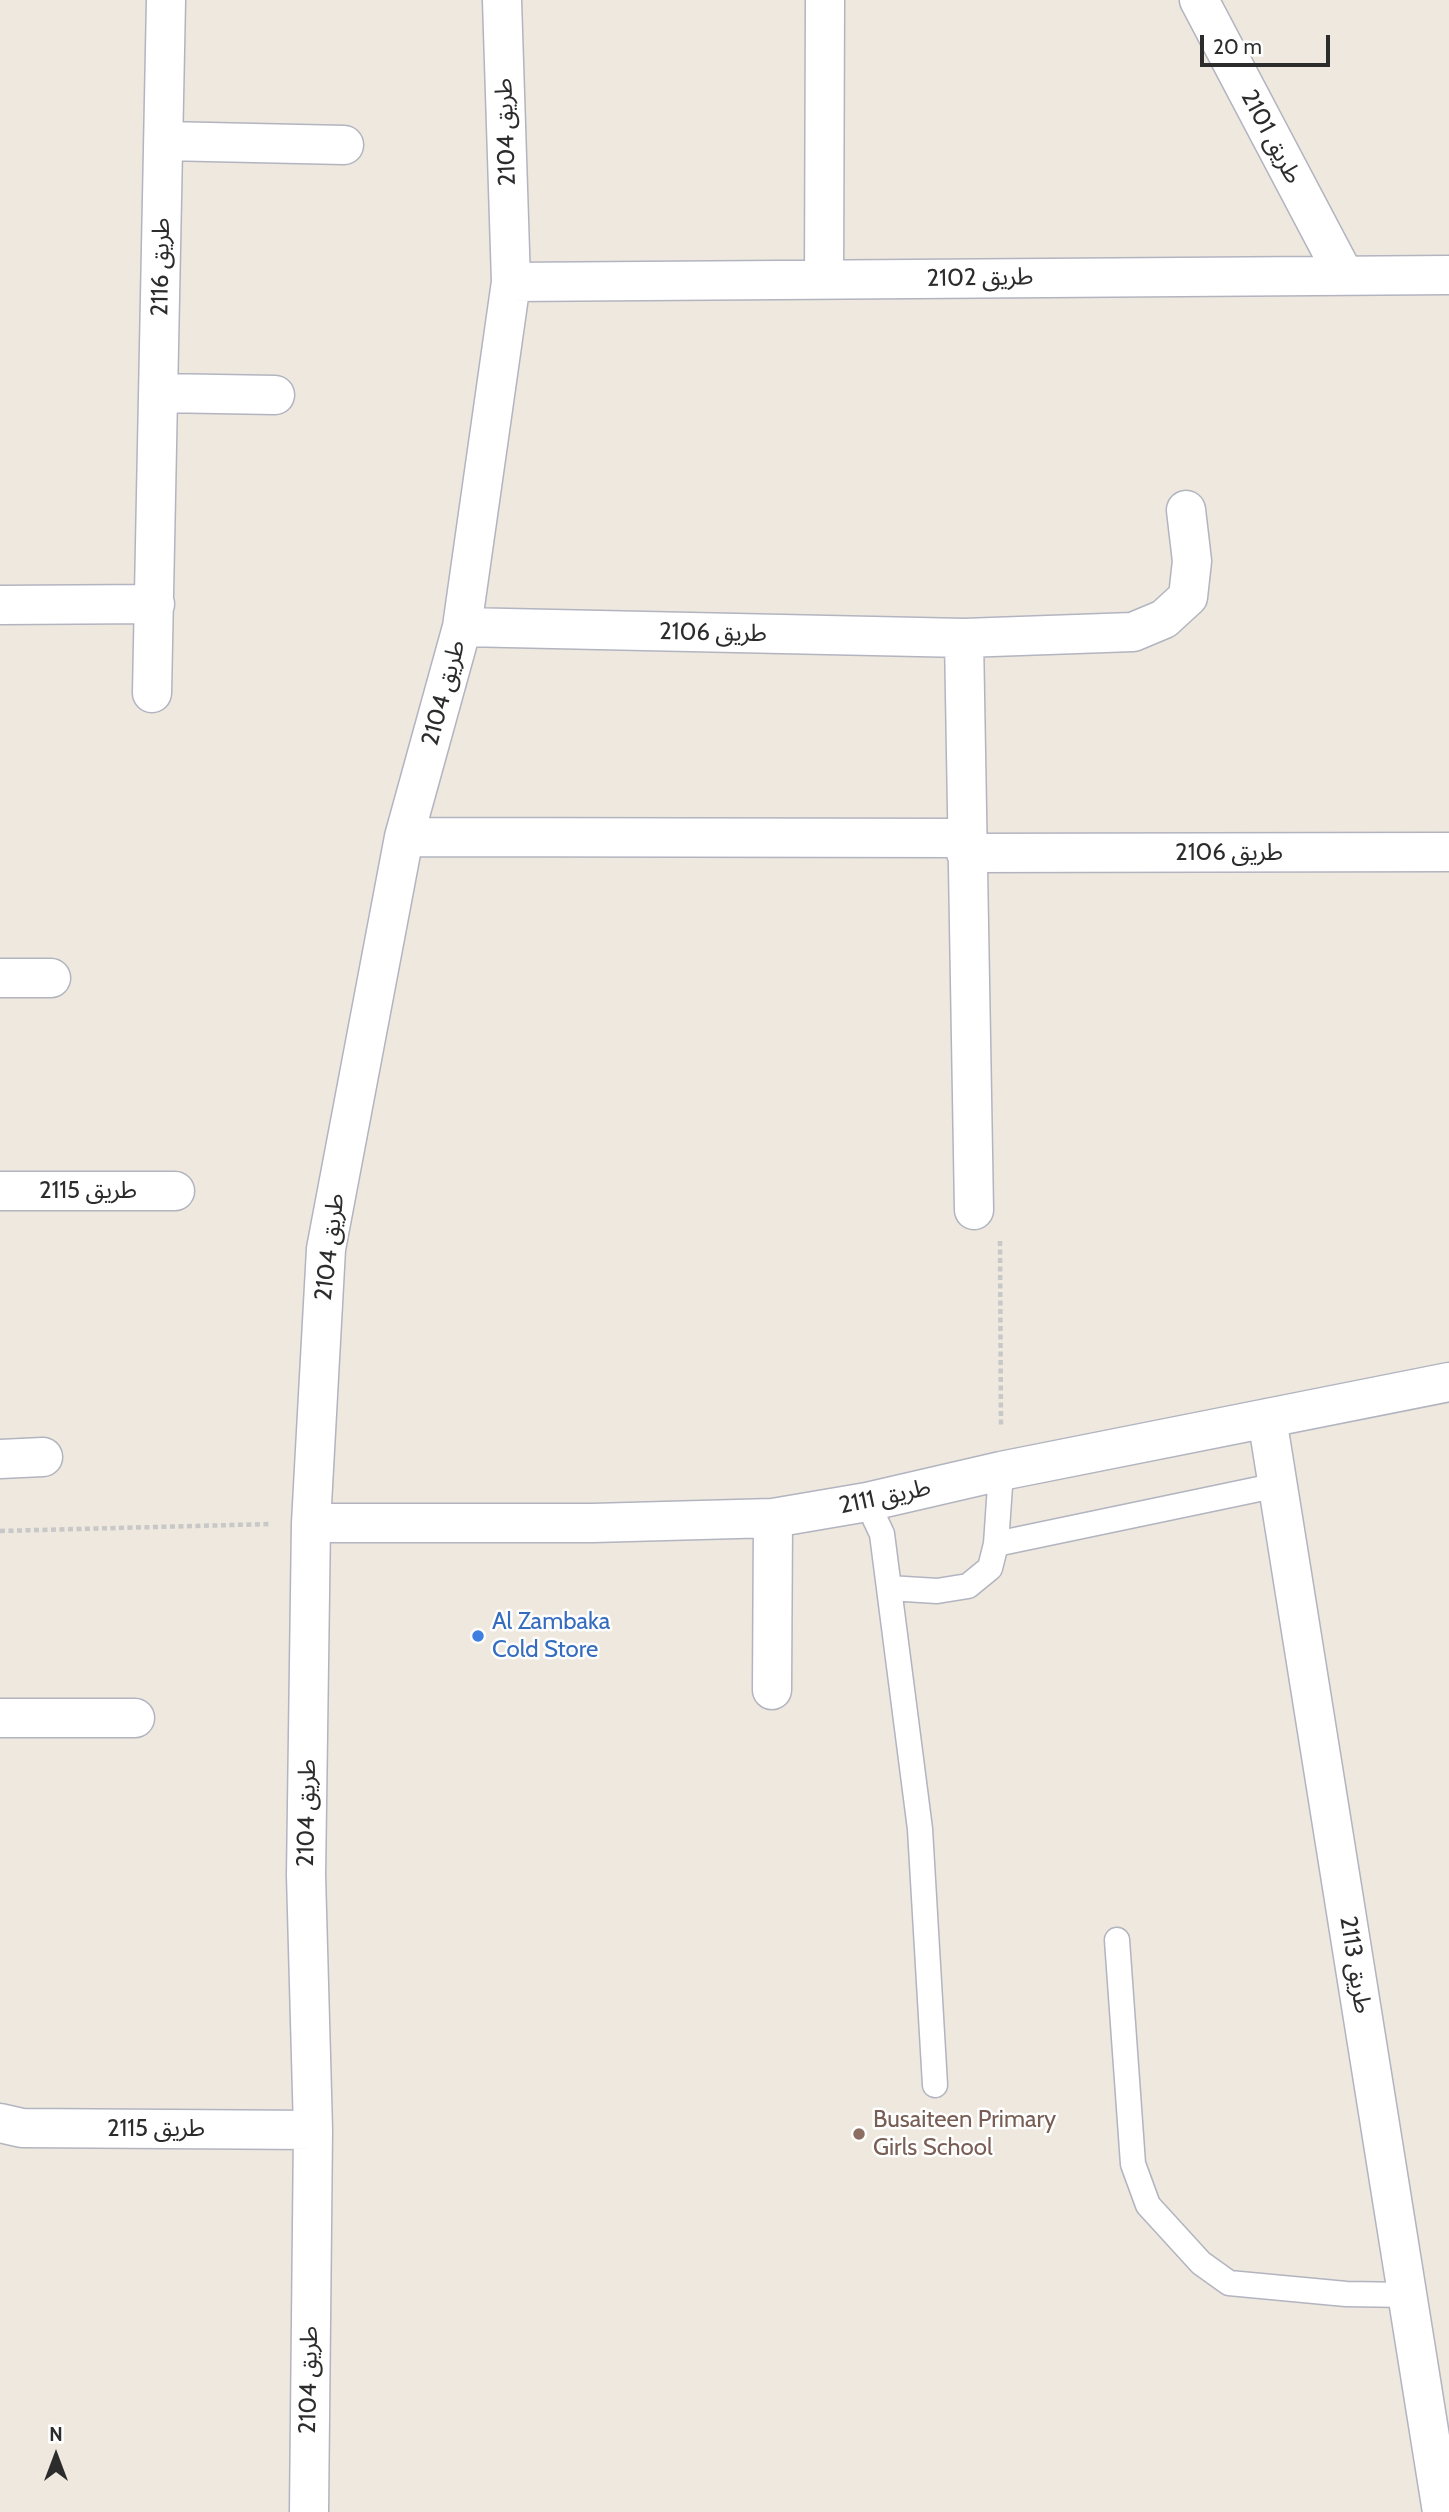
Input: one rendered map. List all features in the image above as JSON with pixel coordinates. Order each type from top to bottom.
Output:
[{"type":"street","name":"طريق 2116","points":[[152,693],[166,0]]},
{"type":"street","name":"طريق 2104","points":[[309,2512],[313,2130],[306,1875],[311,1522],[326,1249],[404,837],[462,627],[511,282],[502,0]]},
{"type":"street","points":[[824,279],[825,0]]},
{"type":"street","name":"طريق 2101","points":[[1199,0],[1344,275]]},
{"type":"street","points":[[164,141],[344,145]]},
{"type":"street","name":"طريق 2102","points":[[511,282],[1449,275]]},
{"type":"street","points":[[159,393],[275,396]]},
{"type":"street","name":"طريق 2106","points":[[462,627],[964,638],[1133,632],[1164,619],[1188,597],[1192,561],[1186,510]]},
{"type":"street","points":[[0,605],[155,604]]},
{"type":"street","points":[[964,638],[974,1210]]},
{"type":"street","name":"طريق 2106","points":[[404,837],[1449,852]]},
{"type":"street","points":[[0,978],[51,978]]},
{"type":"street","name":"طريق 2115","points":[[0,1191],[175,1191]]},
{"type":"street","name":"طريق 2111","points":[[311,1522],[593,1522],[774,1518],[867,1502],[1001,1471],[1449,1382]]},
{"type":"street","name":"طريق 2113","points":[[1267,1418],[1442,2512]]},
{"type":"street","points":[[0,1459],[43,1457]]},
{"type":"street","points":[[772,1690],[774,1518]]},
{"type":"street","points":[[0,1718],[135,1718]]},
{"type":"street","name":"طريق 2115","points":[[0,2123],[22,2128],[313,2130]]},
{"type":"lane","points":[[889,1588],[937,1591],[968,1586],[990,1568],[996,1544],[1001,1471]]},
{"type":"lane","points":[[996,1544],[1278,1485]]},
{"type":"lane","points":[[867,1502],[882,1534],[920,1829],[935,2085]]},
{"type":"lane","points":[[1116,1940],[1133,2164],[1148,2205],[1201,2263],[1229,2284],[1346,2294],[1408,2295]]},
{"type":"path","points":[[974,1210],[1001,1243],[1001,1471]]},
{"type":"path","points":[[0,1531],[311,1522]]},
{"type":"place","name":"Al Zambaka Cold Store","points":[[478,1636]]},
{"type":"place","name":"Busaiteen Primary Girls School","points":[[859,2134]]}]
